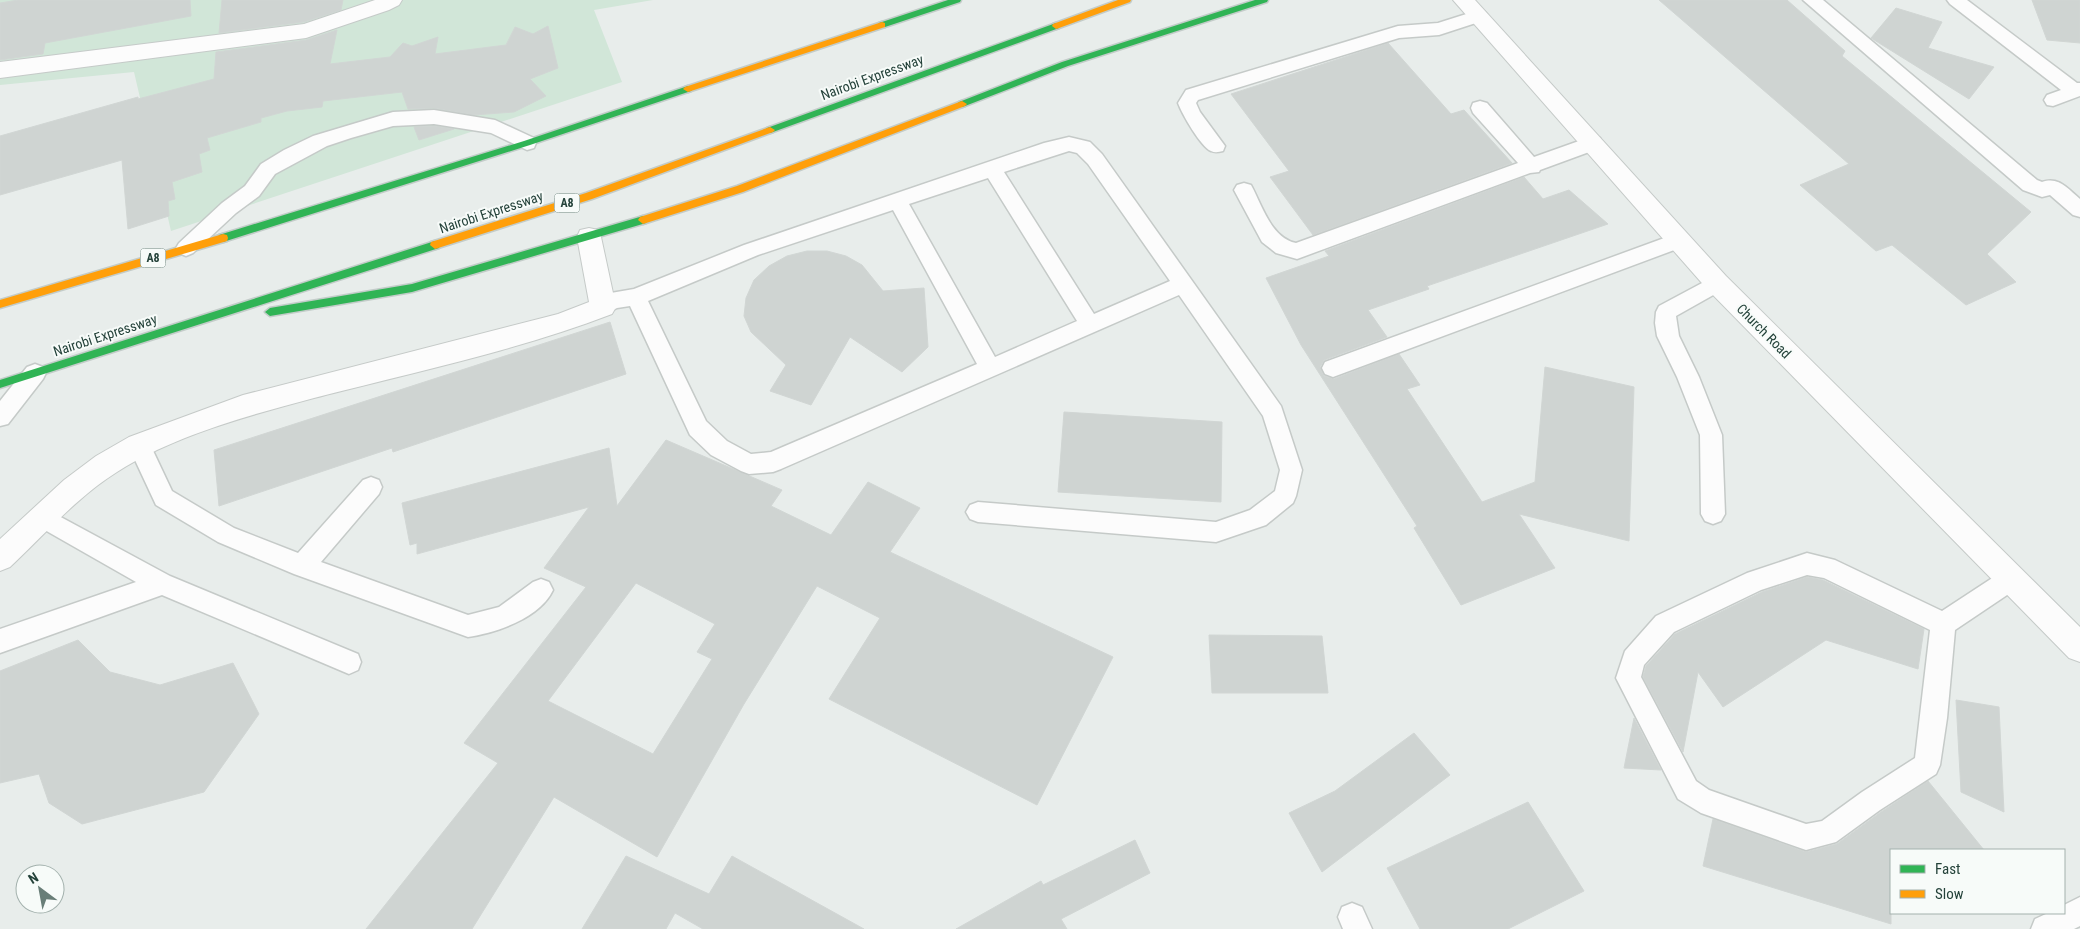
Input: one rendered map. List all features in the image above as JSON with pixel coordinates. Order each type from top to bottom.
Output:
[{"type":"highway","name":"A8","points":[[0,304],[307,213],[527,143],[957,0]]},
{"type":"highway","name":"Nairobi Expressway","points":[[0,384],[589,196],[1127,0]]},
{"type":"highway","points":[[172,329],[412,288],[589,237],[740,189],[1065,64],[1264,0]]},
{"type":"street","points":[[0,70],[306,31],[382,6],[392,0]]},
{"type":"street","name":"Church Road","points":[[1471,8],[1717,283],[2080,648]]},
{"type":"street","points":[[0,558],[82,482],[106,464],[139,445],[243,406],[560,323],[603,307],[589,237]]},
{"type":"lane","points":[[1812,0],[2030,185],[2042,190],[2052,186],[2080,210]]},
{"type":"lane","points":[[1956,0],[2078,90]]},
{"type":"lane","points":[[1216,146],[1192,115],[1187,103],[1192,95],[1398,32],[1438,30],[1471,8]]},
{"type":"lane","points":[[2053,100],[2078,90]]},
{"type":"lane","points":[[1480,108],[1532,167]]},
{"type":"lane","points":[[186,248],[229,208],[252,192],[268,169],[320,141],[393,119],[434,117],[495,127],[527,143]]},
{"type":"lane","points":[[1244,190],[1270,237],[1284,248],[1298,251],[1532,167],[1593,143]]},
{"type":"lane","points":[[603,307],[612,300],[636,297],[751,250],[898,202],[1051,148],[1069,144],[1083,147],[1095,159],[1273,413],[1291,470],[1285,496],[1258,518],[1216,532],[978,512]]},
{"type":"lane","points":[[992,169],[1090,325]]},
{"type":"lane","points":[[898,202],[990,368]]},
{"type":"lane","points":[[1333,368],[1678,241]]},
{"type":"lane","points":[[1713,514],[1711,435],[1688,377],[1668,336],[1665,323],[1666,312],[1717,283]]},
{"type":"lane","points":[[636,297],[698,428],[719,448],[749,464],[774,462],[1182,285]]},
{"type":"lane","points":[[0,417],[35,373]]},
{"type":"lane","points":[[139,445],[164,498],[226,535],[302,566],[468,626],[491,623],[518,610],[541,590]]},
{"type":"lane","points":[[302,566],[370,487]]},
{"type":"lane","points":[[44,518],[162,584],[349,662]]},
{"type":"lane","points":[[1807,564],[1827,568],[1942,624],[1934,718],[1927,765],[1871,801],[1828,833],[1806,837],[1701,800],[1687,790],[1628,678],[1634,659],[1665,624],[1755,581],[1807,564]]},
{"type":"lane","points":[[1942,624],[2011,579]]},
{"type":"lane","points":[[0,641],[162,584]]},
{"type":"lane","points":[[2045,929],[2080,911]]},
{"type":"green space","points":[[0,0],[653,0],[594,10],[622,82],[171,231],[134,72],[0,85]]},
{"type":"building","points":[[18,0],[190,0],[191,16],[45,43],[43,54],[0,60],[0,3]]},
{"type":"building","points":[[222,0],[343,0],[341,10],[304,22],[219,33]]},
{"type":"building","points":[[1659,0],[1787,0],[1845,51],[1842,56],[2031,212],[1987,254],[2016,282],[1966,305],[1892,245],[1876,251],[1800,185],[1849,164]]},
{"type":"building","points":[[2032,0],[2080,0],[2080,43],[2047,40]]},
{"type":"building","points":[[1896,8],[1942,22],[1928,48],[1994,67],[1969,99],[1871,38]]},
{"type":"building","points":[[548,26],[558,68],[530,79],[546,96],[514,112],[474,115],[434,108],[408,109],[402,92],[323,101],[322,107],[287,111],[261,118],[261,122],[207,138],[210,150],[199,154],[202,172],[172,182],[175,199],[168,201],[169,216],[128,229],[122,160],[0,195],[0,136],[138,97],[138,99],[214,79],[216,52],[306,40],[337,30],[330,64],[390,57],[403,43],[412,46],[438,37],[435,54],[506,45],[515,27],[533,34]]},
{"type":"building","points":[[1388,43],[1451,114],[1464,110],[1512,163],[1313,235],[1270,177],[1289,171],[1231,94]]},
{"type":"building","points":[[434,126],[454,129],[419,140],[414,127]]},
{"type":"building","points":[[1524,177],[1543,199],[1569,190],[1608,224],[1427,286],[1429,289],[1368,310],[1387,337],[1324,360],[1320,367],[1324,376],[1334,379],[1399,354],[1420,385],[1407,389],[1482,502],[1535,482],[1545,367],[1634,387],[1629,541],[1519,514],[1555,568],[1461,605],[1414,528],[1417,526],[1301,345],[1266,278],[1329,256],[1325,251]]},
{"type":"building","points":[[807,251],[827,251],[846,256],[862,265],[883,291],[924,288],[928,347],[902,372],[850,337],[811,405],[770,391],[786,365],[751,332],[744,316],[746,298],[754,280],[769,266],[787,256]]},
{"type":"building","points":[[610,322],[626,374],[393,452],[392,448],[219,506],[214,450]]},
{"type":"building","points":[[1064,412],[1222,422],[1221,502],[1058,492]]},
{"type":"building","points":[[666,440],[782,490],[771,506],[831,535],[868,482],[920,508],[890,552],[1113,657],[1037,805],[829,699],[880,618],[817,586],[744,704],[657,857],[554,797],[472,929],[366,929],[498,763],[464,743],[586,587],[544,568],[589,507],[417,554],[417,543],[410,545],[402,503],[609,448],[617,506]],"holes":[[[636,583],[715,624],[697,652],[712,659],[653,754],[548,701]]]},
{"type":"building","points":[[1807,577],[1823,580],[1924,629],[1918,669],[1826,640],[1723,707],[1698,672],[1683,752],[1643,677],[1646,666],[1675,634],[1762,592]]},
{"type":"building","points":[[1209,635],[1322,636],[1328,693],[1212,693]]},
{"type":"building","points":[[78,640],[110,672],[160,685],[233,663],[259,714],[204,792],[82,824],[49,803],[39,774],[0,783],[0,671]]},
{"type":"building","points":[[1956,700],[1999,707],[2004,812],[1961,792]]},
{"type":"building","points":[[1634,718],[1661,770],[1624,768]]},
{"type":"building","points":[[1414,733],[1450,775],[1322,872],[1289,813],[1335,791]]},
{"type":"building","points":[[1928,781],[1983,849],[1890,849],[1891,924],[1703,866],[1713,819],[1806,852],[1837,844]]},
{"type":"building","points":[[1528,802],[1584,891],[1508,929],[1420,929],[1387,868]]},
{"type":"building","points":[[1135,840],[1150,873],[1061,919],[1067,929],[956,929],[1041,881],[1043,885]]},
{"type":"building","points":[[626,856],[709,894],[732,856],[864,929],[703,929],[675,913],[666,929],[582,929]]},
{"type":"traffic: fast","points":[[882,25],[957,0]]},
{"type":"traffic: fast","points":[[962,104],[1065,64],[1264,0]]},
{"type":"traffic: fast","points":[[770,130],[1056,26]]},
{"type":"traffic: fast","points":[[223,238],[527,143],[688,89]]},
{"type":"traffic: fast","points":[[270,312],[412,288],[643,220]]},
{"type":"traffic: fast","points":[[0,384],[435,245]]},
{"type":"traffic: slow","points":[[1056,26],[1127,0]]},
{"type":"traffic: slow","points":[[688,89],[882,25]]},
{"type":"traffic: slow","points":[[643,220],[740,189],[962,104]]},
{"type":"traffic: slow","points":[[435,245],[589,196],[770,130]]},
{"type":"traffic: slow","points":[[0,304],[223,238]]}]
